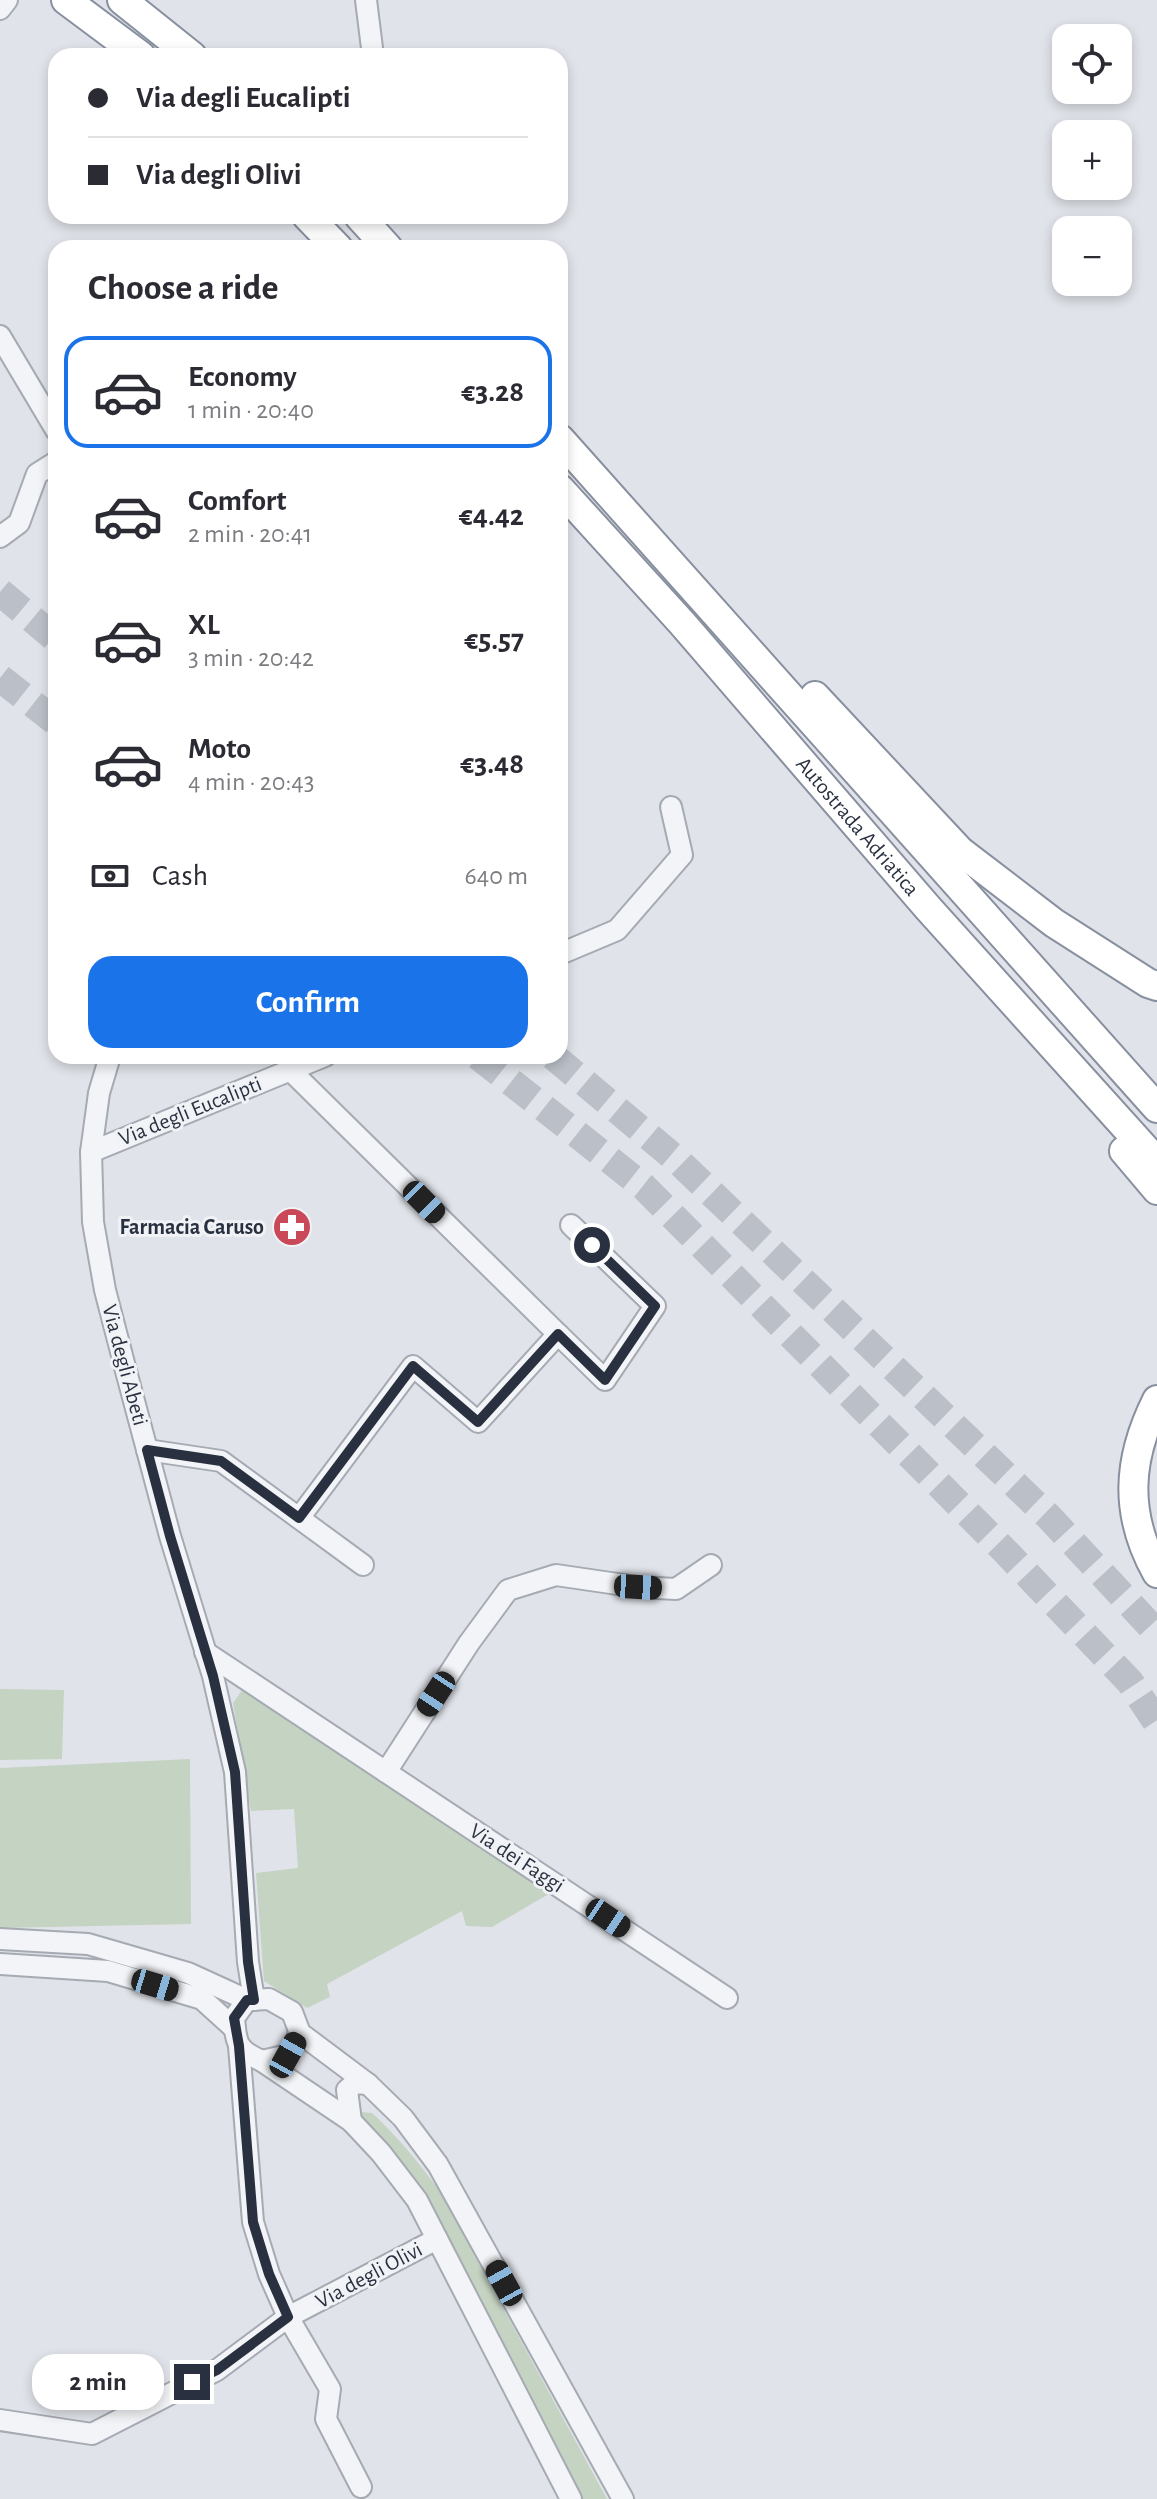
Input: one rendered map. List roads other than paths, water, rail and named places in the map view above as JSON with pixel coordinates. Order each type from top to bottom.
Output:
[{"type":"highway","points":[[66,0],[130,48]]},
{"type":"highway","points":[[122,0],[182,48]]},
{"type":"highway","points":[[315,224],[330,240]]},
{"type":"highway","points":[[366,224],[381,240]]},
{"type":"highway","points":[[568,446],[690,563],[960,851],[1054,923],[1157,986]]},
{"type":"highway","name":"Autostrada Adriatica","points":[[568,447],[1157,1108]]},
{"type":"highway","name":"Autostrada Adriatica","points":[[568,498],[682,623],[928,908],[1157,1162]]},
{"type":"highway","points":[[928,908],[1077,1097],[1157,1190]]},
{"type":"highway","points":[[1157,1400],[1136,1451],[1133,1486],[1134,1518],[1145,1551],[1157,1573]]},
{"type":"street","points":[[0,9],[7,0]]},
{"type":"street","points":[[366,0],[372,48]]},
{"type":"street","points":[[0,336],[48,417]]},
{"type":"street","points":[[0,537],[19,523],[37,474],[48,467]]},
{"type":"street","points":[[568,951],[617,930],[682,855],[671,807]]},
{"type":"street","name":"Via degli Abeti","points":[[108,1064],[99,1093],[91,1152],[93,1222],[105,1290],[235,1772],[250,2000]]},
{"type":"street","name":"Via degli Eucalipti","points":[[91,1152],[305,1064]]},
{"type":"street","name":"Via degli Eucalipti","points":[[290,1070],[605,1380],[655,1306],[571,1225]]},
{"type":"street","points":[[299,1518],[413,1366],[478,1422],[558,1334]]},
{"type":"street","points":[[147,1450],[221,1461],[363,1565]]},
{"type":"street","points":[[386,1772],[469,1643],[508,1590],[556,1575],[638,1587],[676,1589],[711,1565]]},
{"type":"street","name":"Via dei Faggi","points":[[205,1652],[727,1998]]},
{"type":"street","points":[[0,1939],[88,1944],[188,1973],[250,2000],[269,1999],[292,2012],[300,2033],[368,2084],[403,2118],[438,2165],[623,2499]]},
{"type":"street","points":[[108,1971],[117,1952]]},
{"type":"street","points":[[0,1964],[108,1971],[202,1999],[237,2037],[247,2054],[351,2121],[381,2153],[417,2200],[571,2499]]},
{"type":"street","points":[[250,2000],[235,2014],[253,2222],[269,2274],[288,2317],[330,2389],[326,2419],[361,2487]]},
{"type":"street","points":[[262,2061],[288,2055],[300,2033]]},
{"type":"street","points":[[351,2121],[347,2090],[355,2083],[368,2084]]},
{"type":"street","name":"Via degli Olivi","points":[[0,2420],[92,2434],[217,2370],[288,2317],[437,2239]]},
{"type":"tunnel","points":[[0,592],[48,632]]},
{"type":"tunnel","points":[[0,678],[48,716]]},
{"type":"tunnel","points":[[488,1064],[644,1187],[1003,1549],[1130,1682],[1157,1723]]},
{"type":"tunnel","points":[[563,1064],[677,1160],[1049,1517],[1157,1633]]},
{"type":"place","name":"Farmacia Caruso","points":[[292,1227]]}]
